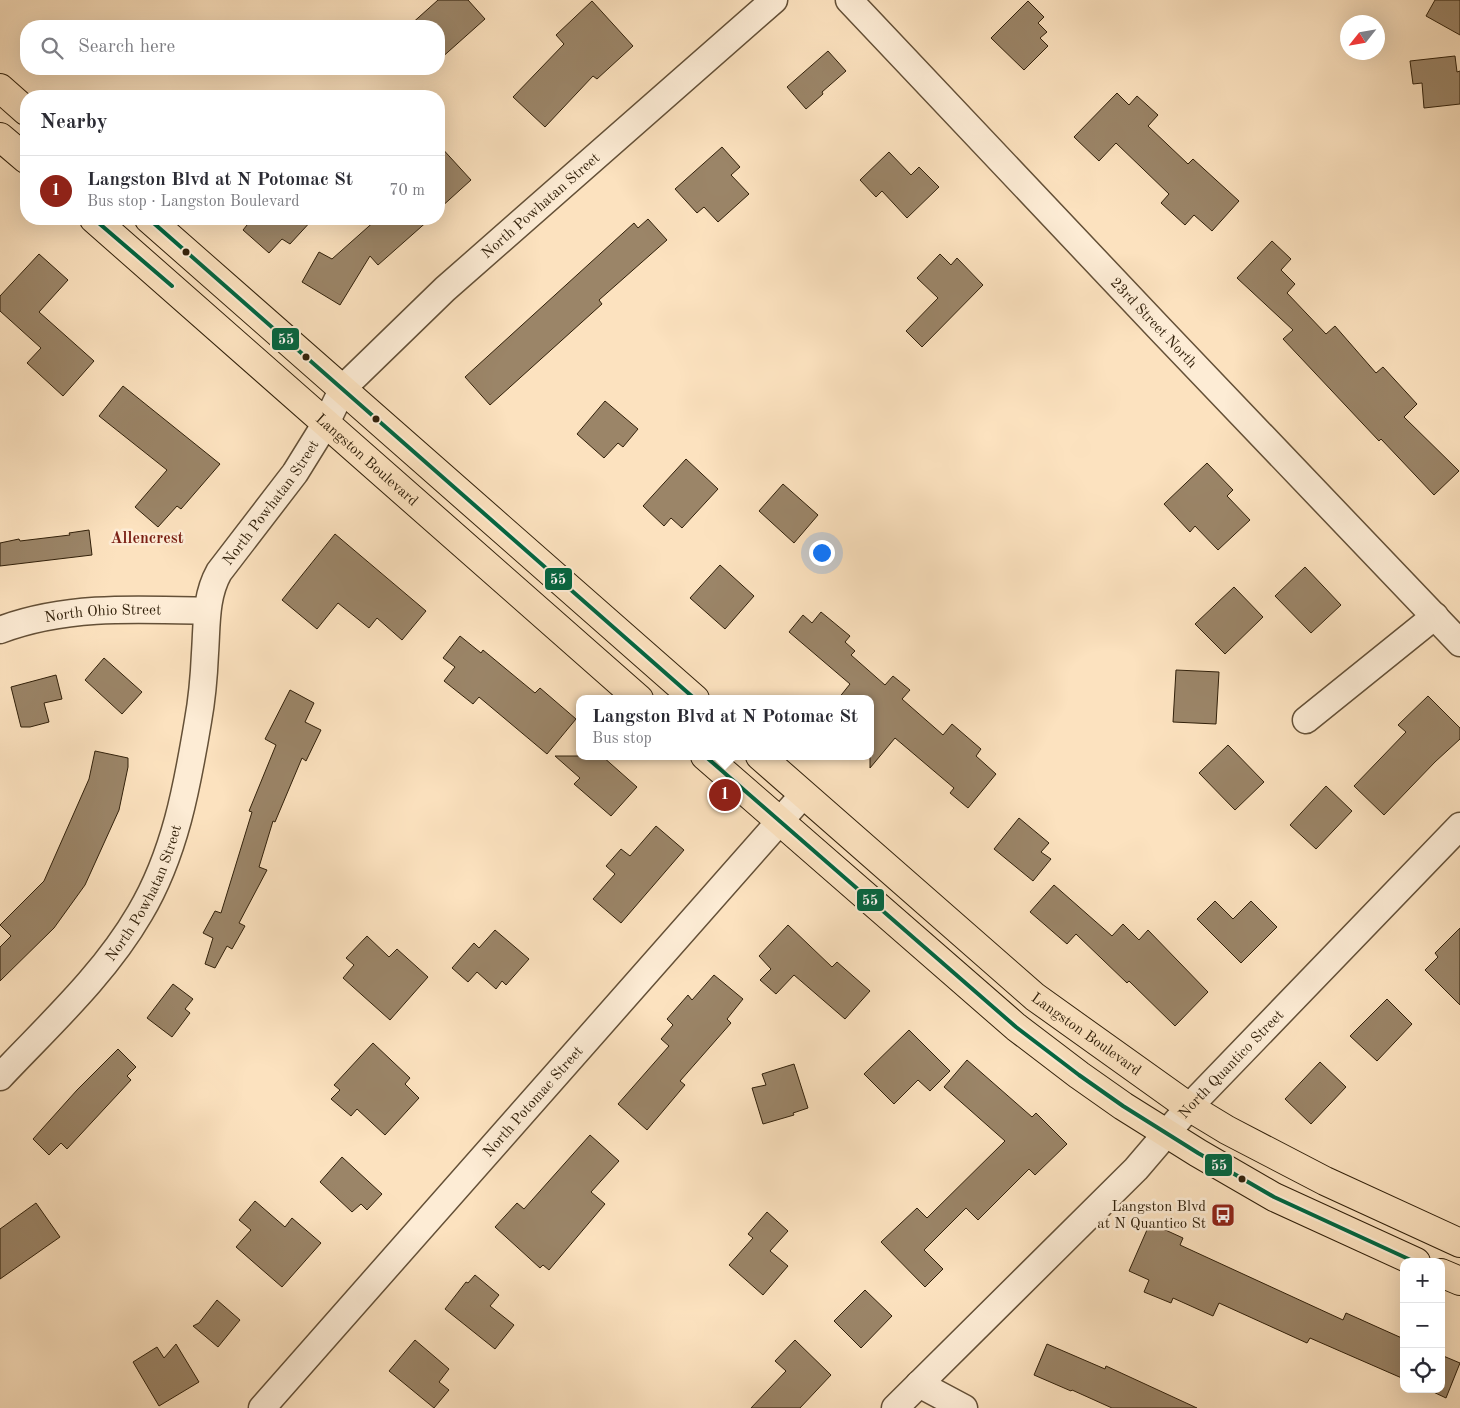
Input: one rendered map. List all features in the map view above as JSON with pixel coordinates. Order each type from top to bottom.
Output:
[{"type":"main road","points":[[0,88],[20,106]]},
{"type":"main road","points":[[0,137],[20,154]]},
{"type":"main road","name":"Langston Boulevard","points":[[101,225],[241,346],[634,695]]},
{"type":"main road","points":[[156,225],[690,695]]},
{"type":"main road","points":[[709,760],[1016,1027],[1079,1075],[1166,1133],[1274,1197],[1407,1258]]},
{"type":"main road","name":"Langston Boulevard","points":[[764,760],[1035,997],[1189,1107],[1241,1138],[1325,1182],[1460,1243]]},
{"type":"main road","points":[[1445,1275],[1460,1281]]},
{"type":"street","name":"North Powhatan Street","points":[[0,1077],[109,958],[141,911],[157,878],[178,820],[189,773],[203,689],[207,611],[212,586],[219,572],[295,473],[326,423],[343,388],[445,290],[774,0]]},
{"type":"street","name":"23rd Street North","points":[[849,0],[1160,330],[1460,643]]},
{"type":"street","name":"North Ohio Street","points":[[0,630],[50,617],[111,609],[207,611]]},
{"type":"street","points":[[1306,720],[1435,616]]},
{"type":"street","name":"North Potomac Street","points":[[262,1408],[803,795]]},
{"type":"street","name":"North Quantico Street","points":[[895,1408],[1136,1169],[1189,1107],[1460,826]]},
{"type":"street","points":[[919,1384],[964,1408]]},
{"type":"building","points":[[438,0],[468,0],[485,19],[445,55],[445,20],[416,20]]},
{"type":"building","points":[[1435,0],[1460,0],[1460,35],[1426,16]]},
{"type":"building","points":[[592,1],[633,46],[597,79],[593,76],[545,127],[513,97],[564,44],[556,35]]},
{"type":"building","points":[[1028,1],[1044,17],[1038,23],[1047,32],[1040,38],[1048,46],[1024,70],[991,38]]},
{"type":"building","points":[[828,51],[846,71],[806,109],[787,87]]},
{"type":"building","points":[[1455,56],[1457,72],[1460,71],[1460,104],[1424,108],[1422,83],[1413,84],[1410,61]]},
{"type":"building","points":[[1117,93],[1129,105],[1137,96],[1158,115],[1148,126],[1188,164],[1193,159],[1239,201],[1212,231],[1194,215],[1185,225],[1161,203],[1169,194],[1116,143],[1099,161],[1074,137]]},
{"type":"building","points":[[722,147],[740,167],[731,175],[749,194],[718,222],[704,207],[697,213],[675,189]]},
{"type":"building","points":[[445,152],[471,180],[445,204]]},
{"type":"building","points":[[889,152],[911,175],[919,167],[939,187],[907,218],[882,191],[876,197],[860,180]]},
{"type":"building","points":[[648,219],[667,240],[599,300],[602,304],[490,405],[465,377],[634,223],[638,228]]},
{"type":"building","points":[[247,225],[307,225],[290,244],[282,239],[269,253],[243,230]]},
{"type":"building","points":[[370,225],[423,225],[378,265],[370,256],[340,305],[302,282],[319,252],[332,259]]},
{"type":"building","points":[[1272,241],[1291,259],[1281,270],[1295,284],[1287,293],[1326,334],[1335,326],[1376,373],[1383,367],[1417,404],[1404,417],[1459,471],[1434,495],[1381,439],[1379,441],[1283,339],[1293,330],[1237,278]]},
{"type":"building","points":[[39,254],[68,280],[39,312],[94,361],[63,396],[27,363],[41,348],[0,311],[0,296]]},
{"type":"building","points":[[940,254],[951,265],[957,258],[983,285],[922,347],[906,331],[938,298],[917,278]]},
{"type":"building","points":[[123,386],[220,464],[181,509],[177,506],[158,527],[135,507],[167,470],[99,416]]},
{"type":"building","points":[[605,401],[638,429],[623,447],[618,443],[604,458],[577,434]]},
{"type":"building","points":[[686,459],[718,489],[682,528],[671,518],[664,526],[643,506]]},
{"type":"building","points":[[1207,463],[1233,490],[1227,496],[1250,520],[1218,550],[1195,526],[1190,532],[1164,504]]},
{"type":"building","points":[[783,484],[818,515],[794,543],[759,511]]},
{"type":"building","points":[[89,530],[92,555],[0,566],[0,543],[19,539],[20,541],[70,535],[69,533]]},
{"type":"building","points":[[335,534],[426,611],[402,640],[377,618],[369,628],[338,603],[317,629],[282,600]]},
{"type":"building","points":[[720,565],[754,596],[725,629],[690,598]]},
{"type":"building","points":[[1305,567],[1341,605],[1311,633],[1275,596]]},
{"type":"building","points":[[1234,587],[1263,617],[1225,654],[1195,624]]},
{"type":"building","points":[[821,612],[850,636],[845,642],[855,651],[851,655],[885,685],[893,676],[910,690],[902,699],[943,735],[952,724],[981,749],[976,756],[996,774],[968,808],[950,793],[954,788],[895,738],[870,768],[870,760],[874,760],[874,695],[841,695],[850,684],[789,632],[803,615],[812,623]]},
{"type":"building","points":[[460,636],[481,653],[483,650],[535,693],[540,688],[576,719],[547,754],[479,697],[473,704],[444,681],[455,667],[443,658]]},
{"type":"building","points":[[104,658],[142,692],[122,714],[85,680]]},
{"type":"building","points":[[1176,670],[1219,672],[1216,724],[1173,722]]},
{"type":"building","points":[[56,675],[62,699],[44,703],[49,722],[30,727],[21,727],[11,687]]},
{"type":"building","points":[[290,690],[314,703],[305,722],[321,730],[306,761],[302,758],[275,822],[273,821],[259,867],[267,870],[239,923],[245,926],[232,949],[227,946],[215,968],[205,964],[213,938],[203,933],[215,911],[221,913],[252,812],[249,811],[276,745],[265,739]]},
{"type":"building","points":[[1428,696],[1460,728],[1460,739],[1384,815],[1354,786],[1406,732],[1398,725]]},
{"type":"building","points":[[1228,745],[1264,782],[1235,810],[1199,773]]},
{"type":"building","points":[[95,751],[128,758],[128,767],[119,810],[85,885],[54,928],[0,981],[0,947],[11,936],[0,925],[44,881],[89,779]]},
{"type":"building","points":[[555,756],[576,756],[576,760],[607,760],[637,787],[611,816],[574,784],[580,778]]},
{"type":"building","points":[[1326,786],[1352,811],[1316,849],[1290,825]]},
{"type":"building","points":[[1019,818],[1049,843],[1041,852],[1051,859],[1033,881],[994,849]]},
{"type":"building","points":[[656,826],[684,850],[621,923],[593,899],[615,874],[606,866],[621,849],[630,856]]},
{"type":"building","points":[[1054,885],[1112,936],[1123,924],[1139,940],[1148,930],[1208,992],[1175,1026],[1129,981],[1127,983],[1076,934],[1067,944],[1030,912]]},
{"type":"building","points":[[1215,901],[1233,919],[1251,901],[1277,927],[1241,963],[1197,919]]},
{"type":"building","points":[[788,925],[832,967],[837,962],[870,991],[845,1019],[794,975],[776,994],[760,980],[771,969],[759,956]]},
{"type":"building","points":[[1460,928],[1460,1005],[1425,970],[1438,957],[1435,953]]},
{"type":"building","points":[[495,930],[529,959],[506,985],[502,981],[496,989],[477,972],[468,982],[452,968],[474,943],[479,948]]},
{"type":"building","points":[[367,936],[389,957],[397,949],[428,977],[390,1020],[343,978],[354,965],[346,958]]},
{"type":"building","points":[[714,975],[743,999],[727,1019],[731,1023],[680,1081],[685,1085],[647,1130],[618,1104],[669,1046],[661,1039],[673,1025],[667,1019],[688,995],[692,1000]]},
{"type":"building","points":[[173,984],[193,999],[185,1009],[190,1013],[172,1037],[147,1018]]},
{"type":"building","points":[[1387,999],[1412,1024],[1377,1061],[1350,1036]]},
{"type":"building","points":[[909,1030],[950,1071],[930,1091],[918,1080],[894,1104],[864,1074]]},
{"type":"building","points":[[373,1043],[410,1078],[405,1084],[419,1098],[385,1135],[357,1109],[351,1116],[331,1099],[340,1090],[334,1085]]},
{"type":"building","points":[[118,1049],[136,1067],[127,1076],[131,1080],[67,1149],[61,1143],[49,1155],[33,1139],[77,1090]]},
{"type":"building","points":[[967,1060],[1032,1117],[1036,1113],[1067,1144],[1035,1175],[1029,1169],[978,1220],[966,1208],[924,1250],[943,1269],[925,1287],[881,1242],[917,1208],[927,1218],[1005,1141],[944,1087]]},
{"type":"building","points":[[1320,1062],[1346,1087],[1311,1124],[1285,1099]]},
{"type":"building","points":[[794,1064],[808,1108],[793,1113],[794,1115],[763,1124],[752,1088],[766,1085],[762,1074]]},
{"type":"building","points":[[590,1135],[619,1161],[591,1192],[605,1204],[549,1270],[543,1265],[540,1268],[495,1227],[517,1203],[524,1209]]},
{"type":"building","points":[[342,1157],[382,1194],[367,1210],[361,1204],[352,1212],[320,1182]]},
{"type":"building","points":[[255,1201],[285,1227],[292,1218],[321,1243],[282,1287],[236,1247],[251,1230],[239,1220]]},
{"type":"building","points":[[36,1203],[60,1237],[0,1279],[0,1229]]},
{"type":"building","points":[[767,1212],[788,1231],[770,1251],[788,1266],[763,1295],[729,1265],[753,1238],[748,1234]]},
{"type":"building","points":[[1150,1223],[1183,1238],[1180,1245],[1343,1320],[1346,1313],[1400,1337],[1400,1377],[1310,1338],[1307,1343],[1219,1303],[1213,1316],[1173,1298],[1171,1303],[1144,1292],[1149,1280],[1129,1271]]},
{"type":"building","points":[[475,1275],[499,1295],[490,1306],[514,1325],[495,1349],[445,1309],[466,1282],[468,1283]]},
{"type":"building","points":[[865,1290],[892,1316],[861,1348],[834,1321]]},
{"type":"building","points":[[217,1300],[240,1320],[218,1347],[193,1326],[199,1323]]},
{"type":"building","points":[[415,1340],[449,1369],[439,1382],[449,1390],[434,1408],[389,1371]]},
{"type":"building","points":[[795,1340],[831,1375],[800,1408],[751,1408],[786,1371],[775,1361]]},
{"type":"building","points":[[176,1344],[199,1382],[159,1406],[133,1362],[157,1347],[164,1358]]},
{"type":"building","points":[[1047,1344],[1105,1369],[1106,1366],[1197,1408],[1112,1408],[1071,1391],[1034,1375]]},
{"type":"building","points":[[1445,1357],[1460,1363],[1446,1398],[1435,1393],[1445,1393]]},
{"type":"transit line","name":"55","points":[[101,225],[172,286]]},
{"type":"transit line","name":"55","points":[[156,225],[690,695]]},
{"type":"transit line","name":"55","points":[[710,760],[1016,1027],[1079,1075],[1123,1106],[1198,1153],[1274,1197],[1406,1258]]},
{"type":"place","name":"Langston Blvd at N Potomac St","points":[[725,795]]},
{"type":"place","name":"Langston Blvd at N Quantico St","points":[[1223,1215]]},
{"type":"district","name":"Allencrest","points":[[147,537]]}]
